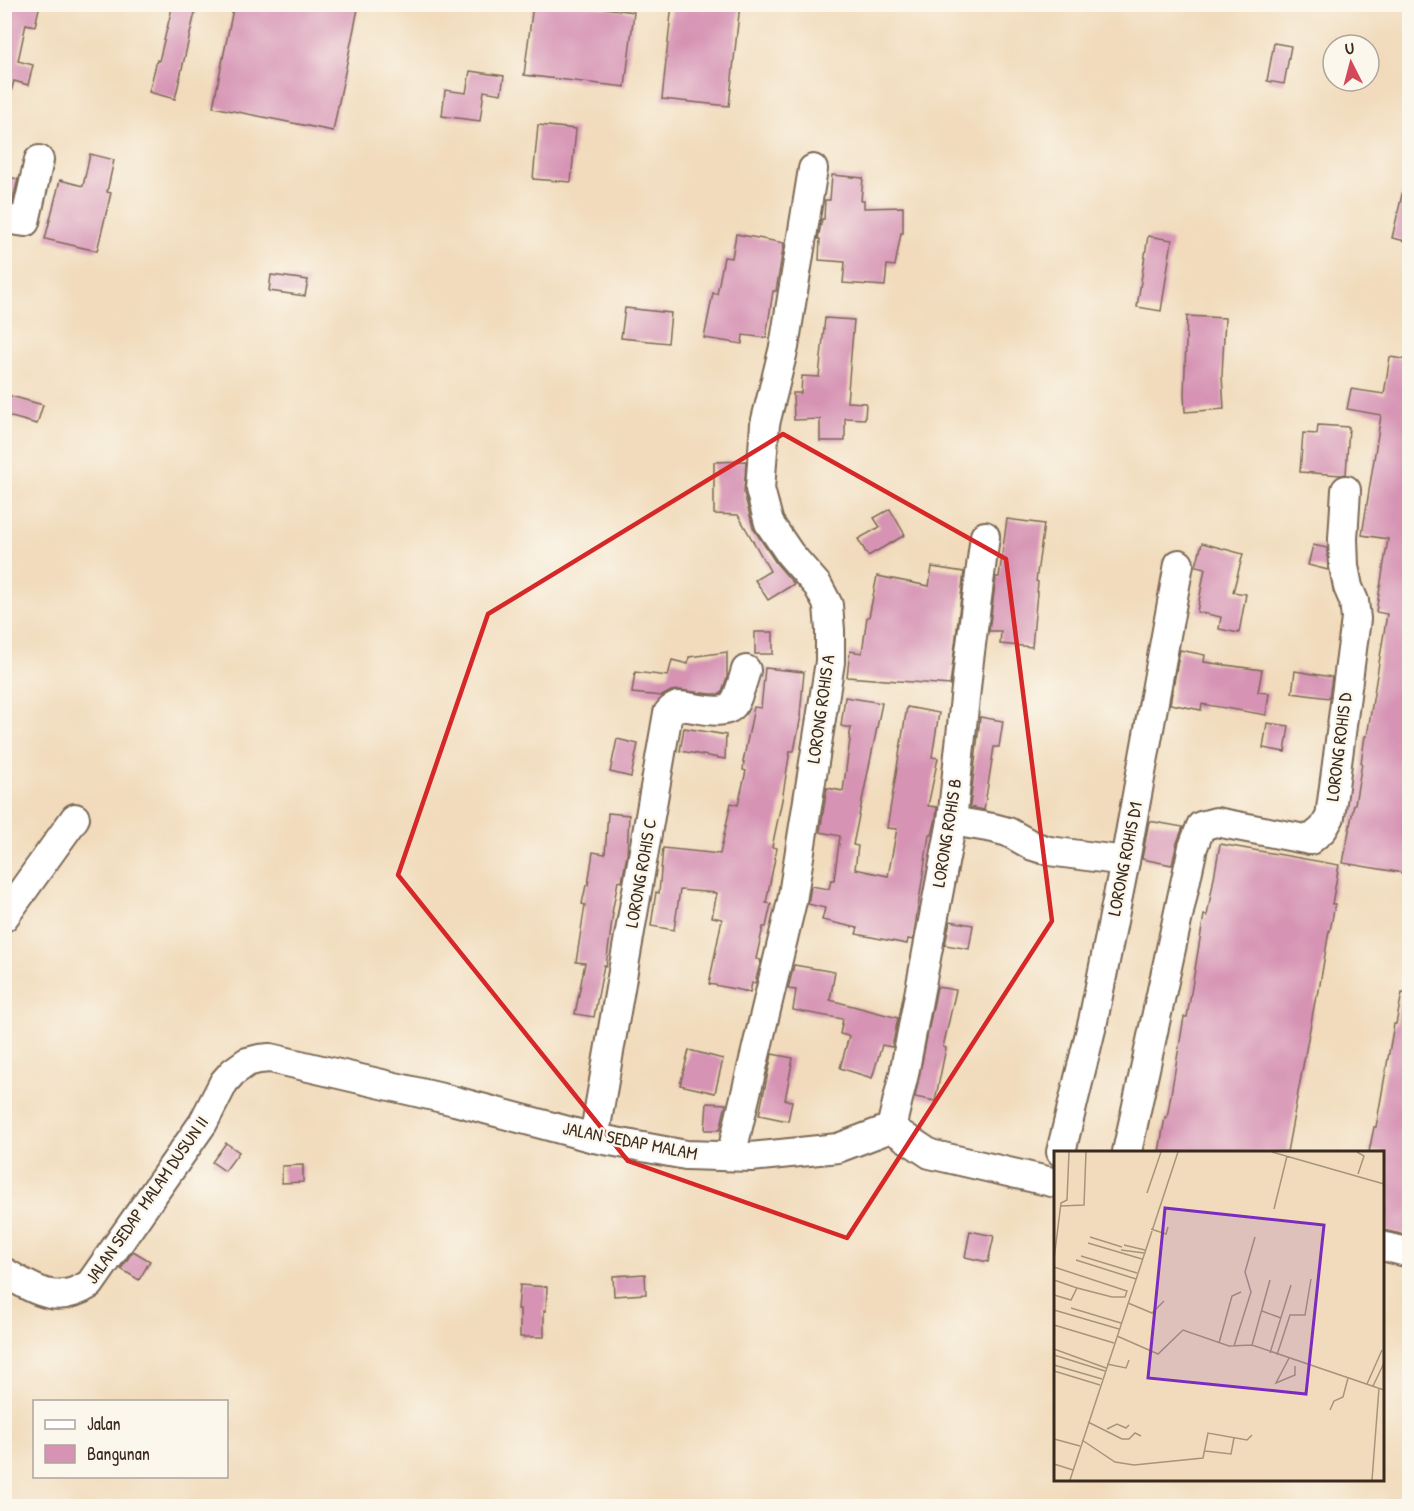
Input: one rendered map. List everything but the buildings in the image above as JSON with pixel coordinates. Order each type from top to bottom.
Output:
[{"type":"street","points":[[4,219],[25,222],[39,160]]},
{"type":"street","name":"LORONG ROHIS A","points":[[731,1156],[792,901],[830,662],[828,605],[818,586],[790,554],[769,523],[760,489],[765,424],[784,347],[813,169]]},
{"type":"street","name":"LORONG ROHIS D","points":[[1127,1151],[1193,847],[1201,826],[1216,822],[1310,840],[1323,829],[1330,817],[1356,619],[1354,601],[1348,587],[1344,566],[1346,490]]},
{"type":"street","name":"LORONG ROHIS B","points":[[891,1128],[904,1074],[952,820],[985,536]]},
{"type":"street","name":"LORONG ROHIS D1","points":[[1061,1151],[1093,1021],[1125,861],[1179,564]]},
{"type":"street","name":"LORONG ROHIS C","points":[[594,1138],[668,713],[678,706],[719,711],[730,708],[735,704],[746,670]]},
{"type":"street","points":[[4,917],[75,818]]},
{"type":"street","points":[[952,820],[1008,832],[1033,846],[1049,851],[1125,861]]},
{"type":"street","name":"JALAN SEDAP MALAM","points":[[270,1058],[455,1101],[594,1138],[686,1155],[751,1157],[838,1148],[891,1128]]},
{"type":"street","name":"JALAN SEDAP MALAM DUSUN II","points":[[4,1272],[28,1286],[59,1296],[78,1292],[90,1284],[203,1123],[224,1082],[247,1062],[270,1058]]},
{"type":"street","points":[[891,1128],[930,1154],[1054,1180]]},
{"type":"street","points":[[1384,1246],[1410,1252]]},
{"type":"highlighted area","points":[[783,434],[1006,559],[1052,921],[847,1238],[628,1161],[398,875],[488,614]]}]
